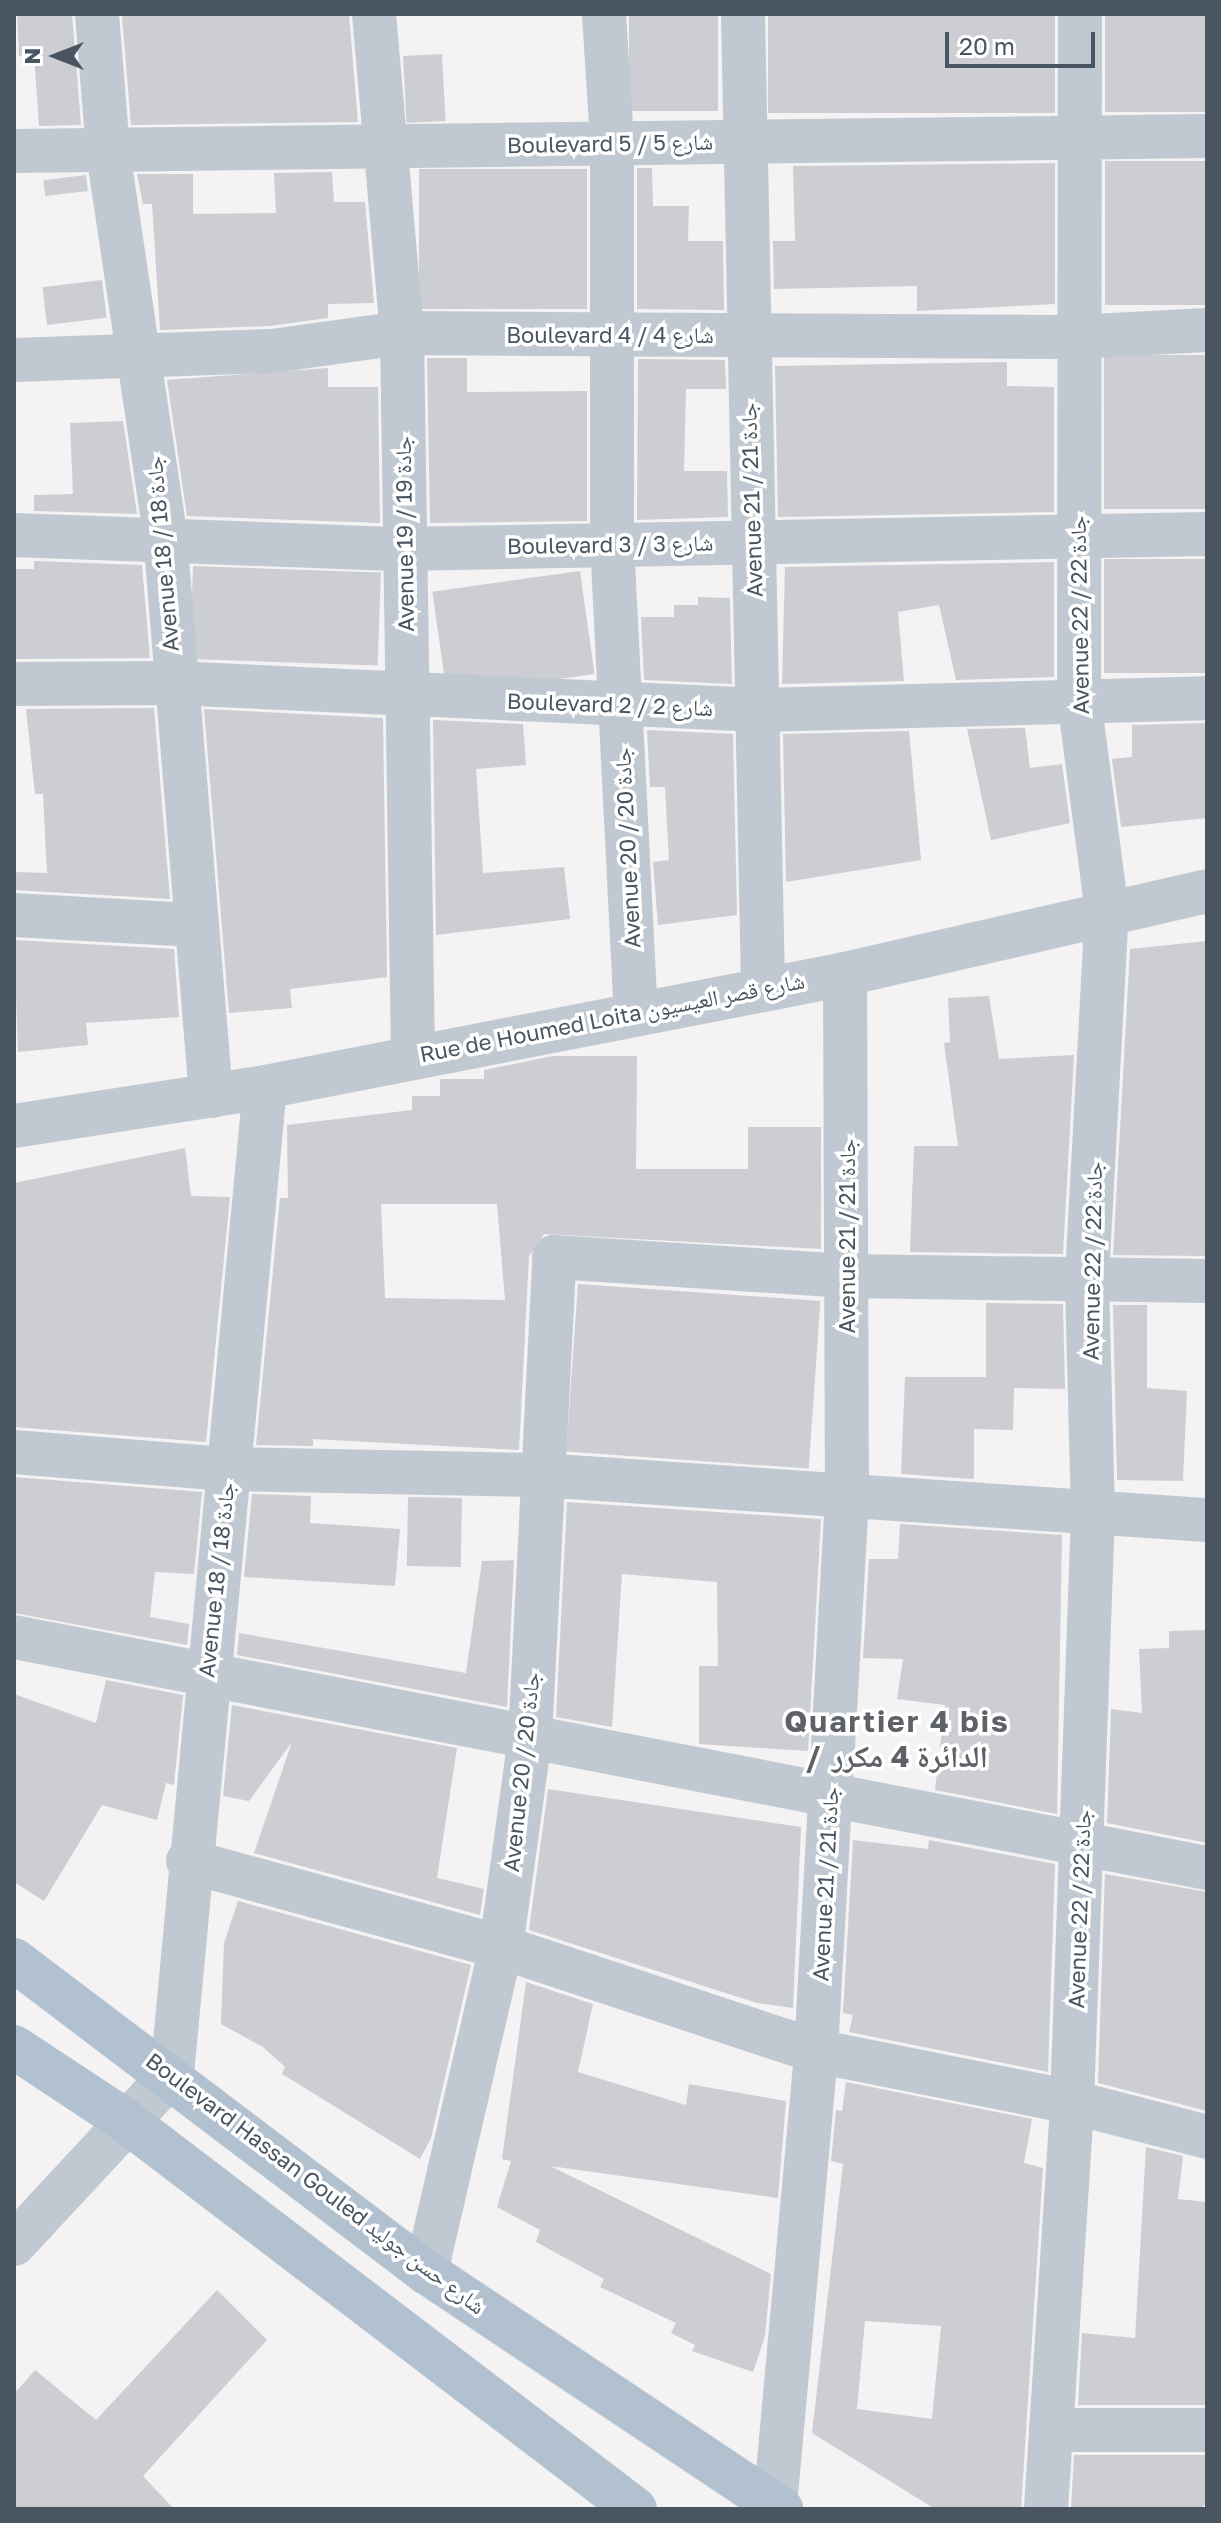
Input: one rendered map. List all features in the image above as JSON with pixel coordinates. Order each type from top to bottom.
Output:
[{"type":"main road","name":"Boulevard Hassan Gouled شارع حسن جوليد","points":[[14,1960],[172,2074],[426,2272],[778,2507]]},
{"type":"main road","points":[[14,2047],[126,2121],[635,2509]]},
{"type":"street","name":"Avenue 18 / جادة 18","points":[[97,14],[108,152],[165,535],[173,683],[211,1096]]},
{"type":"street","name":"Avenue 19 / جادة 19","points":[[374,14],[390,149],[402,333],[401,549],[408,697],[413,1055]]},
{"type":"street","name":"Avenue 20 / جادة 20","points":[[604,14],[612,140],[612,543],[636,1011]]},
{"type":"street","name":"Avenue 21 / جادة 21","points":[[743,14],[745,336],[759,710],[763,986]]},
{"type":"street","name":"Avenue 22 / جادة 22","points":[[1046,2509],[1072,2102],[1093,1513],[1087,1277],[1107,912],[1079,700],[1075,337],[1080,14]]},
{"type":"street","name":"Boulevard 5 / شارع 5","points":[[14,151],[390,149],[612,140],[743,142],[1076,135],[1207,136]]},
{"type":"street","name":"Boulevard 4 / شارع 4","points":[[14,360],[272,351],[402,333],[1075,337],[1207,330]]},
{"type":"street","name":"Boulevard 3 / شارع 3","points":[[14,535],[165,535],[401,549],[1077,532],[1207,534]]},
{"type":"street","name":"Boulevard 2 / شارع 2","points":[[14,684],[173,683],[408,697],[759,710],[1207,698]]},
{"type":"street","name":"Rue de Houmed Loita شارع قصر العيسيون","points":[[14,1126],[265,1087],[763,986],[845,974],[1207,891]]},
{"type":"street","points":[[14,915],[195,925]]},
{"type":"street","name":"Avenue 21 / جادة 21","points":[[778,2507],[816,2051],[847,1497],[845,974]]},
{"type":"street","name":"Avenue 18 / جادة 18","points":[[172,2074],[188,1861],[265,1087]]},
{"type":"street","name":"Avenue 20 / جادة 20","points":[[426,2272],[501,1947],[530,1739],[550,1264],[559,1254],[847,1276]]},
{"type":"street","points":[[847,1276],[1207,1281]]},
{"type":"street","points":[[14,1452],[227,1469],[541,1475],[1207,1520]]},
{"type":"street","points":[[14,1637],[207,1672],[829,1800],[1081,1842],[1207,1868]]},
{"type":"street","points":[[188,1861],[501,1947],[816,2051],[1072,2102],[1207,2137]]},
{"type":"street","points":[[14,2244],[172,2074]]},
{"type":"street","points":[[1051,2430],[1207,2430]]},
{"type":"building","points":[[17,14],[72,14],[81,125],[39,126],[34,54],[19,56]]},
{"type":"building","points":[[349,14],[358,122],[131,125],[122,16]]},
{"type":"building","points":[[629,14],[718,14],[718,111],[629,111]]},
{"type":"building","points":[[768,14],[1055,14],[1055,113],[768,113]]},
{"type":"building","points":[[1105,14],[1207,14],[1207,112],[1105,112]]},
{"type":"building","points":[[442,54],[446,121],[407,123],[403,56]]},
{"type":"building","points":[[1105,161],[1207,161],[1207,305],[1105,305]]},
{"type":"building","points":[[1055,163],[1055,304],[917,311],[917,286],[774,289],[773,241],[795,241],[793,166]]},
{"type":"building","points":[[637,168],[652,168],[653,206],[689,206],[688,241],[723,241],[724,310],[637,309]]},
{"type":"building","points":[[419,169],[587,169],[587,309],[419,309]]},
{"type":"building","points":[[332,172],[334,202],[365,202],[374,303],[328,304],[328,318],[270,326],[160,330],[152,204],[143,204],[137,174],[193,174],[193,214],[276,213],[274,173]]},
{"type":"building","points":[[86,175],[88,191],[45,196],[43,180]]},
{"type":"building","points":[[102,280],[107,318],[47,325],[42,287]]},
{"type":"building","points":[[1104,355],[1207,355],[1207,509],[1104,509]]},
{"type":"building","points":[[427,358],[467,358],[467,392],[587,391],[587,521],[430,523]]},
{"type":"building","points":[[638,359],[725,360],[726,389],[686,389],[684,471],[727,471],[728,517],[637,520]]},
{"type":"building","points":[[1007,362],[1007,386],[1054,387],[1054,512],[778,517],[775,366]]},
{"type":"building","points":[[328,368],[328,387],[378,387],[380,523],[187,516],[167,380]]},
{"type":"building","points":[[123,421],[137,514],[34,511],[34,495],[73,494],[70,423]]},
{"type":"building","points":[[1104,559],[1207,559],[1207,673],[1104,673]]},
{"type":"building","points":[[34,561],[142,565],[150,658],[14,659],[14,569],[34,569]]},
{"type":"building","points":[[1054,562],[1054,677],[956,680],[939,605],[898,612],[904,681],[782,684],[785,567]]},
{"type":"building","points":[[193,566],[381,573],[378,666],[190,659]]},
{"type":"building","points":[[580,571],[594,674],[447,695],[432,592]]},
{"type":"building","points":[[698,597],[730,598],[732,684],[644,680],[641,617],[674,617],[674,605],[698,605]]},
{"type":"building","points":[[154,708],[170,899],[14,890],[14,872],[47,873],[43,794],[35,794],[26,709]]},
{"type":"building","points":[[204,709],[383,718],[387,977],[290,989],[292,1008],[229,1013]]},
{"type":"building","points":[[433,720],[523,724],[526,765],[476,769],[483,873],[564,867],[570,919],[436,935]]},
{"type":"building","points":[[1207,723],[1207,818],[1121,827],[1112,759],[1132,757],[1132,725]]},
{"type":"building","points":[[1025,728],[1030,768],[1062,764],[1070,823],[991,840],[967,729]]},
{"type":"building","points":[[647,730],[733,734],[737,915],[658,925],[653,862],[669,860],[665,787],[650,787]]},
{"type":"building","points":[[909,731],[921,860],[786,882],[783,734]]},
{"type":"building","points":[[14,940],[174,949],[179,1017],[86,1023],[88,1045],[18,1052]]},
{"type":"building","points":[[1207,941],[1205,1256],[1113,1255],[1130,949]]},
{"type":"building","points":[[989,996],[999,1059],[1074,1055],[1063,1254],[910,1252],[914,1146],[958,1146],[944,1043],[950,1042],[948,998]]},
{"type":"building","points":[[553,1056],[637,1056],[636,1169],[748,1169],[748,1127],[821,1127],[821,1249],[544,1234],[529,1256],[519,1450],[313,1439],[313,1446],[256,1445],[280,1198],[288,1198],[287,1125],[412,1110],[412,1096],[440,1096],[440,1079],[484,1079],[484,1070]],"holes":[[[381,1204],[497,1204],[505,1300],[385,1298]]]},
{"type":"building","points":[[185,1148],[191,1196],[230,1197],[206,1442],[14,1427],[14,1183]]},
{"type":"building","points":[[578,1284],[820,1301],[809,1469],[566,1452]]},
{"type":"building","points":[[986,1303],[1063,1304],[1065,1389],[1014,1388],[1013,1430],[974,1429],[974,1479],[901,1474],[905,1377],[986,1377]]},
{"type":"building","points":[[1113,1305],[1147,1305],[1147,1388],[1187,1391],[1183,1481],[1117,1480]]},
{"type":"building","points":[[14,1477],[202,1492],[194,1574],[155,1572],[150,1617],[189,1624],[187,1645],[14,1613]]},
{"type":"building","points":[[252,1494],[311,1496],[310,1523],[400,1529],[395,1586],[244,1577]]},
{"type":"building","points":[[408,1497],[462,1498],[461,1567],[407,1566]]},
{"type":"building","points":[[567,1502],[821,1519],[808,1751],[699,1744],[699,1666],[718,1666],[717,1582],[622,1574],[612,1727],[556,1717]]},
{"type":"building","points":[[900,1524],[1062,1535],[1057,1814],[935,1790],[945,1705],[897,1699],[903,1659],[863,1658],[869,1559],[898,1559]]},
{"type":"building","points":[[514,1560],[507,1707],[237,1655],[239,1633],[466,1673],[482,1561]]},
{"type":"building","points":[[1207,1630],[1207,1843],[1107,1823],[1111,1709],[1142,1713],[1139,1649],[1169,1648],[1169,1631]]},
{"type":"building","points":[[106,1680],[183,1695],[174,1785],[166,1783],[157,1820],[102,1805],[44,1901],[14,1882],[14,1694],[96,1723]]},
{"type":"building","points":[[232,1705],[457,1748],[437,1878],[484,1889],[480,1915],[254,1853],[292,1742],[249,1801],[223,1796]]},
{"type":"building","points":[[548,1789],[801,1827],[793,2008],[757,2003],[529,1930]]},
{"type":"building","points":[[853,1840],[928,1849],[929,1840],[1055,1864],[1048,2072],[849,2032],[853,2015],[843,2013]]},
{"type":"building","points":[[1105,1874],[1207,1892],[1207,2111],[1098,2083]]},
{"type":"building","points":[[238,1901],[471,1965],[431,2138],[420,2159],[282,2074],[285,2067],[263,2047],[221,2024],[224,1943]]},
{"type":"building","points":[[526,1982],[593,2004],[578,2072],[686,2105],[689,2084],[786,2101],[778,2198],[550,2166],[771,2274],[765,2336],[753,2372],[692,2351],[695,2345],[671,2333],[676,2323],[600,2287],[604,2279],[536,2242],[540,2230],[497,2207],[511,2161],[502,2159]]},
{"type":"building","points":[[846,2082],[1032,2119],[1024,2163],[1043,2168],[1021,2509],[935,2509],[812,2433],[843,2164],[831,2161],[836,2110],[842,2111]],"holes":[[[865,2321],[941,2326],[932,2419],[857,2409]]]},
{"type":"building","points":[[1146,2147],[1183,2156],[1178,2199],[1207,2202],[1207,2405],[1078,2405],[1082,2333],[1135,2338]]},
{"type":"building","points":[[217,2290],[267,2340],[143,2476],[174,2509],[14,2509],[14,2394],[35,2370],[96,2420]]},
{"type":"building","points":[[1074,2455],[1207,2455],[1207,2500],[1202,2509],[1071,2509]]},
{"type":"district","name":"Quartier 4 bis / الدائرة 4 مكرر","points":[[897,1738]]}]
